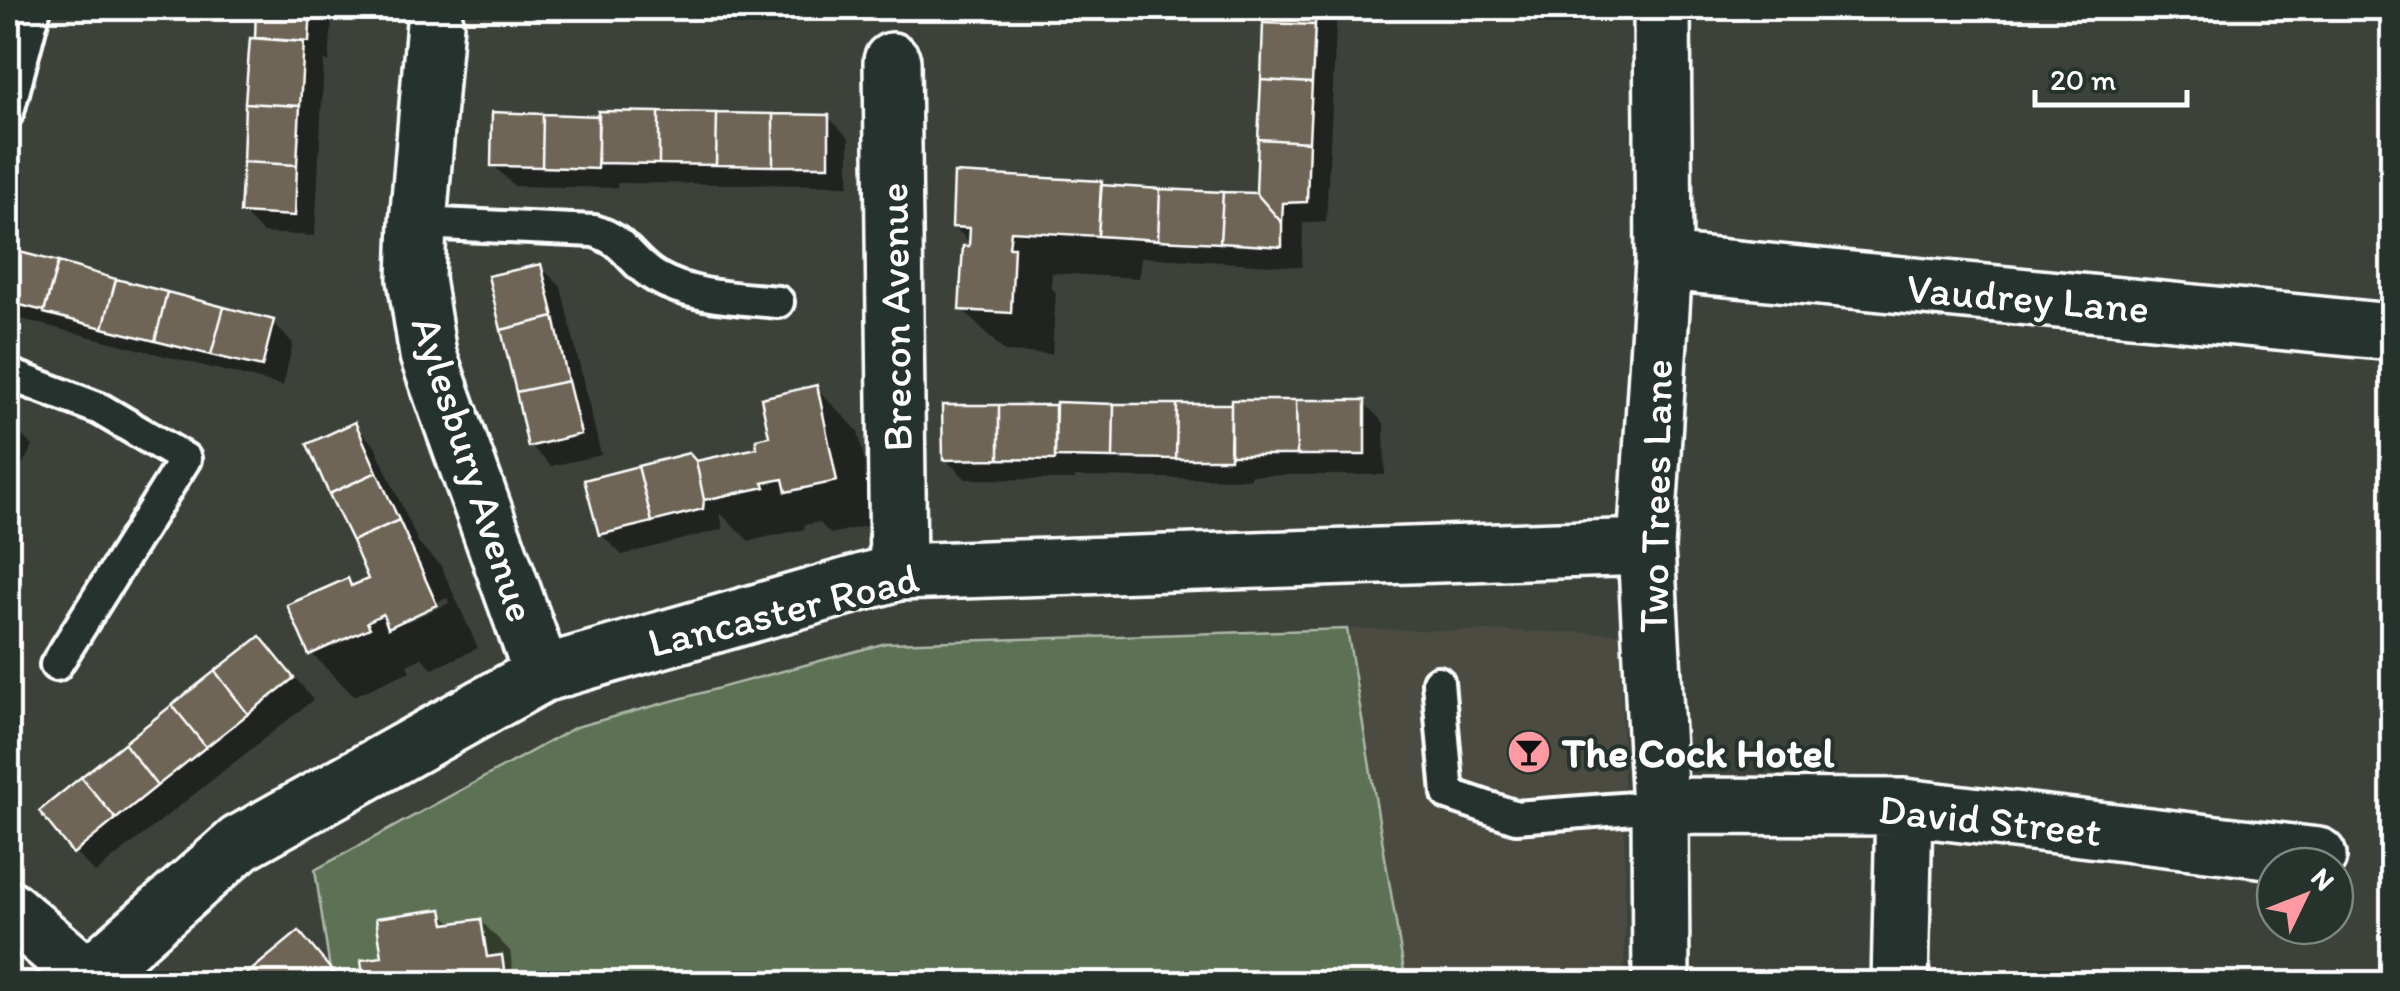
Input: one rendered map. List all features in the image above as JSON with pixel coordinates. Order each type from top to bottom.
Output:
[{"type":"street","name":"Two Trees Lane","points":[[1662,8],[1664,262],[1646,547],[1660,806],[1662,984]]},
{"type":"street","name":"Aylesbury Avenue","points":[[435,23],[416,279],[428,355],[542,674]]},
{"type":"street","name":"Brecon Avenue","points":[[892,61],[898,572]]},
{"type":"street","name":"Vaudrey Lane","points":[[1664,262],[2392,332]]},
{"type":"street","name":"Lancaster Road","points":[[84,980],[240,843],[542,674],[898,572],[1646,547]]},
{"type":"street","name":"David Street","points":[[1660,806],[1904,807],[2255,849]]},
{"type":"street","points":[[1900,984],[1904,807]]},
{"type":"street","points":[[8,908],[84,980]]},
{"type":"lane","points":[[8,112],[35,8]]},
{"type":"lane","points":[[418,223],[594,231],[612,236],[655,277],[677,286],[700,293],[778,302]]},
{"type":"lane","points":[[8,374],[100,409],[185,459],[56,666]]},
{"type":"lane","points":[[1438,682],[1448,794],[1516,817],[1660,806]]},
{"type":"shaded area","points":[[1347,629],[1620,633],[1624,983],[1406,983]]},
{"type":"green space","points":[[1347,629],[1406,983],[332,983],[315,870],[576,727],[886,643]]},
{"type":"building","points":[[256,8],[311,8],[309,42],[255,38]]},
{"type":"building","points":[[1264,8],[1316,8],[1315,25],[1263,23]]},
{"type":"building","points":[[1263,23],[1315,25],[1312,83],[1261,80]]},
{"type":"building","points":[[250,38],[304,42],[300,106],[245,103]]},
{"type":"building","points":[[1261,80],[1312,83],[1309,142],[1258,139]]},
{"type":"building","points":[[245,103],[300,106],[297,165],[243,162]]},
{"type":"building","points":[[598,111],[659,112],[659,164],[598,163]]},
{"type":"building","points":[[492,112],[543,114],[542,167],[491,166]]},
{"type":"building","points":[[659,112],[717,113],[716,165],[659,164]]},
{"type":"building","points":[[717,113],[773,114],[773,166],[716,165]]},
{"type":"building","points":[[543,114],[599,116],[597,169],[542,167]]},
{"type":"building","points":[[773,114],[829,115],[829,166],[773,166]]},
{"type":"building","points":[[1258,139],[1309,142],[1307,202],[1283,203],[1282,223],[1256,193]]},
{"type":"building","points":[[243,162],[297,165],[295,216],[240,213]]},
{"type":"building","points":[[954,173],[1102,181],[1098,236],[1011,231],[1011,313],[959,310],[963,246],[969,246],[970,228],[952,227]]},
{"type":"building","points":[[1101,185],[1160,189],[1158,240],[1098,236]]},
{"type":"building","points":[[1160,189],[1223,192],[1220,243],[1158,240]]},
{"type":"building","points":[[1223,192],[1256,193],[1282,223],[1282,247],[1220,243]]},
{"type":"building","points":[[8,249],[58,262],[44,311],[8,302]]},
{"type":"building","points":[[58,262],[116,279],[103,328],[44,313]]},
{"type":"building","points":[[541,264],[554,317],[501,330],[488,276]]},
{"type":"building","points":[[116,279],[167,292],[155,341],[103,328]]},
{"type":"building","points":[[167,292],[224,307],[211,355],[155,341]]},
{"type":"building","points":[[224,307],[274,320],[262,367],[211,355]]},
{"type":"building","points":[[554,317],[568,381],[516,392],[501,330]]},
{"type":"building","points":[[568,381],[581,434],[528,447],[516,392]]},
{"type":"building","points":[[817,385],[837,481],[786,492],[783,479],[763,483],[765,487],[704,500],[696,461],[757,448],[756,439],[769,436],[761,398]]},
{"type":"building","points":[[1231,400],[1296,400],[1297,455],[1231,455]]},
{"type":"building","points":[[1296,400],[1365,400],[1365,455],[1297,455]]},
{"type":"building","points":[[1056,402],[1114,404],[1113,458],[1055,457]]},
{"type":"building","points":[[1114,404],[1177,404],[1176,459],[1113,458]]},
{"type":"building","points":[[1177,404],[1231,404],[1230,459],[1176,459]]},
{"type":"building","points":[[942,405],[999,405],[999,459],[943,460]]},
{"type":"building","points":[[999,405],[1055,405],[1055,460],[999,459]]},
{"type":"building","points":[[355,422],[377,472],[329,494],[307,444]]},
{"type":"building","points":[[689,453],[696,461],[703,509],[652,522],[638,466]]},
{"type":"building","points":[[638,466],[652,522],[599,535],[584,480]]},
{"type":"building","points":[[377,472],[399,520],[352,541],[329,494]]},
{"type":"building","points":[[399,520],[437,605],[388,628],[383,614],[367,622],[370,628],[309,655],[287,605],[348,578],[351,586],[368,579],[352,541]]},
{"type":"building","points":[[260,636],[294,678],[248,714],[215,671]]},
{"type":"building","points":[[215,671],[248,714],[206,747],[172,705]]},
{"type":"building","points":[[172,705],[206,747],[157,786],[124,743]]},
{"type":"building","points":[[124,743],[157,786],[116,819],[81,777]]},
{"type":"building","points":[[81,777],[116,819],[73,854],[39,811]]},
{"type":"building","points":[[442,909],[445,924],[481,919],[487,957],[502,955],[506,984],[364,984],[361,960],[382,957],[376,918]]},
{"type":"building","points":[[299,931],[333,972],[319,984],[246,984],[242,978]]},
{"type":"place","name":"The Cock Hotel","points":[[1529,752]]}]
